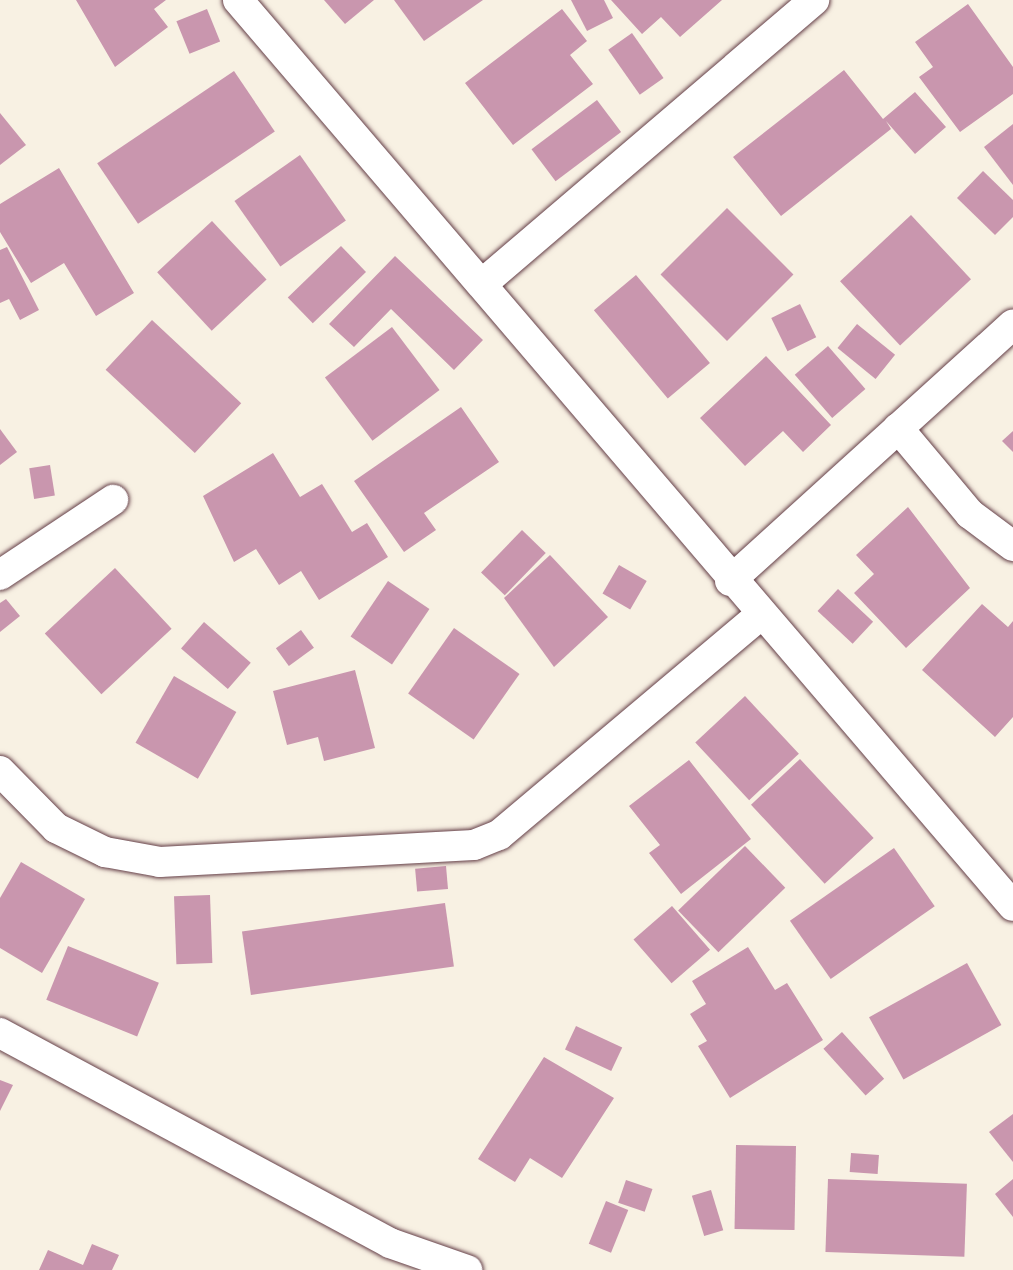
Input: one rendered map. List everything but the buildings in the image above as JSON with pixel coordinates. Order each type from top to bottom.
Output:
[{"type":"street","points":[[238,0],[482,284],[730,581],[1013,906]]},
{"type":"street","points":[[482,284],[798,5]]},
{"type":"street","points":[[730,581],[1013,324]]},
{"type":"street","points":[[898,428],[970,514],[1013,546]]},
{"type":"street","points":[[0,575],[113,500]]},
{"type":"street","points":[[0,771],[56,828],[105,852],[160,862],[474,845],[499,835],[760,615]]},
{"type":"street","points":[[0,1033],[390,1243],[467,1270]]}]
